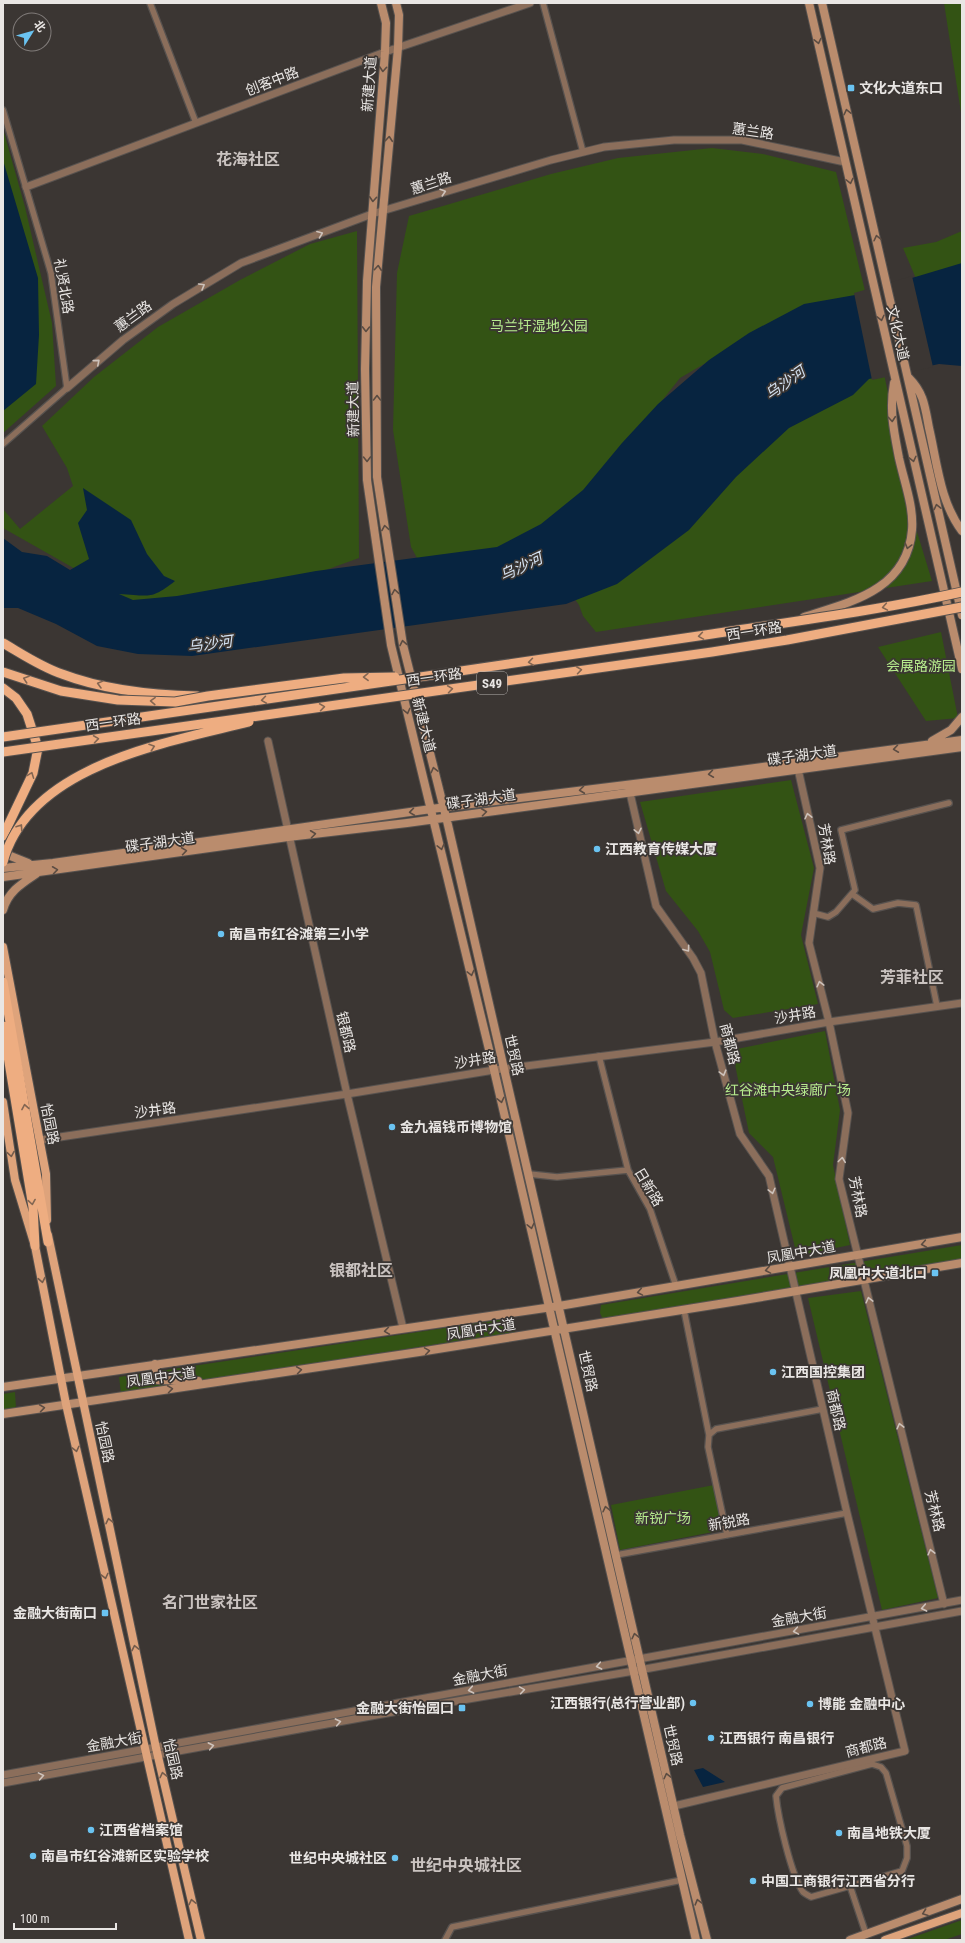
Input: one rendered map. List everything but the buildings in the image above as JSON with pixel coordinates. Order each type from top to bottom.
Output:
[{"type":"highway","name":"西一环路","points":[[3,737],[432,676],[787,623],[924,600],[962,592]]},
{"type":"highway","name":"西一环路","points":[[3,752],[727,649],[962,606]]},
{"type":"highway","points":[[3,643],[62,674],[106,686],[172,695],[208,696]]},
{"type":"highway","points":[[3,672],[61,691],[118,700],[175,702],[208,696],[344,678],[432,676]]},
{"type":"highway","points":[[3,688],[16,698],[27,714],[38,748],[33,773],[3,836]]},
{"type":"highway","points":[[3,862],[19,827],[35,806],[59,787],[97,768],[155,746],[298,710]]},
{"type":"highway","points":[[3,982],[48,1242]]},
{"type":"highway","points":[[3,1026],[33,1207],[35,1246]]},
{"type":"main road","name":"新建大道","points":[[381,3],[386,23],[385,52],[367,281],[365,369],[367,477],[391,645],[431,809]]},
{"type":"main road","name":"新建大道","points":[[396,3],[400,15],[398,48],[376,287],[377,477],[403,645],[443,808]]},
{"type":"main road","name":"文化大道","points":[[809,3],[962,669]]},
{"type":"main road","name":"文化大道","points":[[822,3],[962,615]]},
{"type":"main road","points":[[908,377],[919,388],[943,491],[953,518],[962,530]]},
{"type":"main road","points":[[787,623],[855,600],[881,587],[899,569],[907,550],[912,530],[910,506],[892,421],[891,399],[895,380]]},
{"type":"main road","points":[[920,745],[942,736],[962,717]]},
{"type":"main road","name":"碟子湖大道","points":[[3,877],[288,833],[431,809],[666,780],[962,740]]},
{"type":"main road","name":"碟子湖大道","points":[[3,868],[288,833],[434,819],[962,747]]},
{"type":"main road","name":"世贸路","points":[[443,808],[565,1329],[674,1806],[707,1940]]},
{"type":"main road","name":"世贸路","points":[[431,809],[494,1070],[696,1940]]},
{"type":"main road","points":[[3,853],[21,862],[34,864]]},
{"type":"main road","points":[[3,910],[5,902],[12,892],[41,872]]},
{"type":"main road","name":"怡园路","points":[[3,947],[46,1174],[48,1242],[157,1752],[201,1940]]},
{"type":"main road","name":"怡园路","points":[[3,1102],[15,1180],[35,1246],[60,1378],[189,1940]]},
{"type":"main road","name":"凤凰中大道","points":[[3,1387],[77,1375],[559,1306],[962,1237]]},
{"type":"main road","name":"凤凰中大道","points":[[3,1414],[555,1331],[796,1292],[962,1263]]},
{"type":"main road","points":[[155,1364],[158,1380],[219,1382]]},
{"type":"main road","points":[[850,1940],[962,1899]]},
{"type":"main road","points":[[885,1940],[962,1913]]},
{"type":"street","points":[[150,3],[196,123]]},
{"type":"street","name":"创客中路","points":[[26,187],[385,52],[530,3]]},
{"type":"street","points":[[543,3],[583,152]]},
{"type":"street","name":"礼贤北路","points":[[3,110],[51,273],[67,388]]},
{"type":"street","name":"蕙兰路","points":[[67,388],[123,340],[167,308],[241,263],[372,214],[489,178],[604,147],[674,140],[742,140],[845,162]]},
{"type":"street","points":[[3,444],[67,388]]},
{"type":"street","name":"银都路","points":[[268,741],[347,1094],[403,1328]]},
{"type":"street","name":"芳林路","points":[[798,769],[820,868],[809,943],[829,1022],[848,1113],[839,1179],[944,1604]]},
{"type":"street","name":"商都路","points":[[630,793],[656,906],[693,958],[700,973],[715,1042],[740,1134],[769,1176],[847,1514],[905,1751],[674,1806]]},
{"type":"street","points":[[813,913],[828,917],[836,912],[855,890],[841,830],[949,803]]},
{"type":"street","points":[[852,894],[873,909],[898,903],[916,905],[937,1006]]},
{"type":"street","name":"沙井路","points":[[40,1140],[347,1094],[504,1068],[715,1042],[829,1022],[962,1003]]},
{"type":"street","points":[[599,1056],[628,1170]]},
{"type":"street","name":"日新路","points":[[529,1174],[557,1177],[628,1170],[650,1209],[676,1286]]},
{"type":"street","points":[[684,1310],[709,1435],[708,1447],[726,1535]]},
{"type":"street","points":[[709,1435],[716,1429],[823,1409]]},
{"type":"street","name":"新锐路","points":[[616,1555],[847,1514]]},
{"type":"street","name":"金融大街","points":[[157,1752],[640,1658],[962,1600]]},
{"type":"street","name":"金融大街","points":[[3,1783],[157,1752],[643,1670],[962,1611]]},
{"type":"street","name":"金融大街","points":[[3,1775],[146,1754]]},
{"type":"street","points":[[872,1764],[881,1767],[886,1773],[907,1846],[907,1858],[902,1871],[850,1886],[811,1897],[804,1893],[796,1879],[777,1810],[776,1796],[782,1788],[872,1764]]},
{"type":"street","points":[[445,1940],[452,1927],[682,1880]]},
{"type":"street","points":[[850,1886],[866,1934]]},
{"type":"green space","points":[[944,3],[962,3],[962,119]]},
{"type":"green space","points":[[3,129],[25,207],[52,323],[56,386],[3,433]]},
{"type":"green space","name":"马兰圩湿地公园","points":[[712,148],[763,154],[836,172],[866,295],[771,325],[680,378],[587,495],[531,540],[422,567],[411,547],[393,430],[397,273],[409,216],[551,174],[618,158]]},
{"type":"green space","points":[[357,231],[359,558],[298,580],[189,604],[126,603],[77,570],[3,528],[3,509],[20,529],[73,486],[67,468],[42,426],[94,377],[158,327],[240,280],[310,244]]},
{"type":"green space","points":[[962,231],[962,283],[920,288],[903,248],[936,242]]},
{"type":"green space","points":[[883,369],[917,532],[932,581],[596,632],[583,616],[579,605],[572,595],[733,461]]},
{"type":"green space","name":"会展路游园","points":[[941,632],[958,718],[926,721],[878,647]]},
{"type":"green space","points":[[791,780],[814,868],[801,935],[818,1004],[733,1018],[724,1010],[710,952],[698,931],[666,891],[640,802]]},
{"type":"green space","name":"红谷滩中央绿廊广场","points":[[825,1031],[840,1110],[833,1165],[850,1245],[797,1256],[773,1157],[749,1133],[732,1050]]},
{"type":"green space","points":[[962,1245],[962,1260],[603,1319],[600,1313],[601,1305]]},
{"type":"green space","points":[[861,1291],[938,1598],[882,1610],[808,1298]]},
{"type":"green space","points":[[512,1318],[515,1332],[121,1393],[119,1377]]},
{"type":"green space","points":[[15,1392],[16,1408],[3,1410],[3,1394]]},
{"type":"green space","name":"新锐广场","points":[[714,1485],[723,1530],[620,1550],[611,1505]]},
{"type":"green space","points":[[962,1920],[962,1934],[944,1940],[905,1940]]},
{"type":"water","points":[[3,160],[38,278],[39,335],[36,384],[3,411]]},
{"type":"water","name":"乌沙河","points":[[962,263],[962,366],[939,364],[869,379],[853,395],[789,428],[736,477],[689,530],[617,584],[566,604],[192,656],[138,654],[97,646],[56,624],[18,608],[3,608],[3,538],[22,552],[47,556],[70,570],[89,559],[78,523],[87,510],[83,488],[131,520],[147,554],[164,576],[175,581],[160,592],[154,594],[143,596],[119,594],[133,600],[177,596],[316,571],[497,547],[541,524],[583,490],[622,443],[658,404],[709,360],[749,333],[804,304],[855,295]]},
{"type":"water","points":[[703,1768],[725,1782],[703,1787],[694,1770]]},
{"type":"pier","points":[[912,276],[933,367],[872,380],[854,293]]},
{"type":"place","name":"文化大道东口","points":[[851,88]]},
{"type":"place","name":"江西教育传媒大厦","points":[[597,849]]},
{"type":"place","name":"南昌市红谷滩第三小学","points":[[221,934]]},
{"type":"place","name":"金九福钱币博物馆","points":[[392,1127]]},
{"type":"place","name":"凤凰中大道北口","points":[[935,1273]]},
{"type":"place","name":"江西国控集团","points":[[773,1372]]},
{"type":"place","name":"金融大街南口","points":[[105,1613]]},
{"type":"place","name":"江西银行(总行营业部)","points":[[693,1703]]},
{"type":"place","name":"博能 金融中心","points":[[810,1704]]},
{"type":"place","name":"金融大街怡园口","points":[[462,1708]]},
{"type":"place","name":"江西银行 南昌银行","points":[[711,1738]]},
{"type":"place","name":"江西省档案馆","points":[[91,1830]]},
{"type":"place","name":"南昌地铁大厦","points":[[839,1833]]},
{"type":"place","name":"南昌市红谷滩新区实验学校","points":[[33,1856]]},
{"type":"place","name":"世纪中央城社区","points":[[395,1858]]},
{"type":"place","name":"中国工商银行江西省分行","points":[[753,1881]]},
{"type":"district","name":"花海社区","points":[[248,159]]},
{"type":"district","name":"芳菲社区","points":[[912,977]]},
{"type":"district","name":"银都社区","points":[[361,1270]]},
{"type":"district","name":"名门世家社区","points":[[210,1602]]},
{"type":"district","name":"世纪中央城社区","points":[[466,1865]]}]
